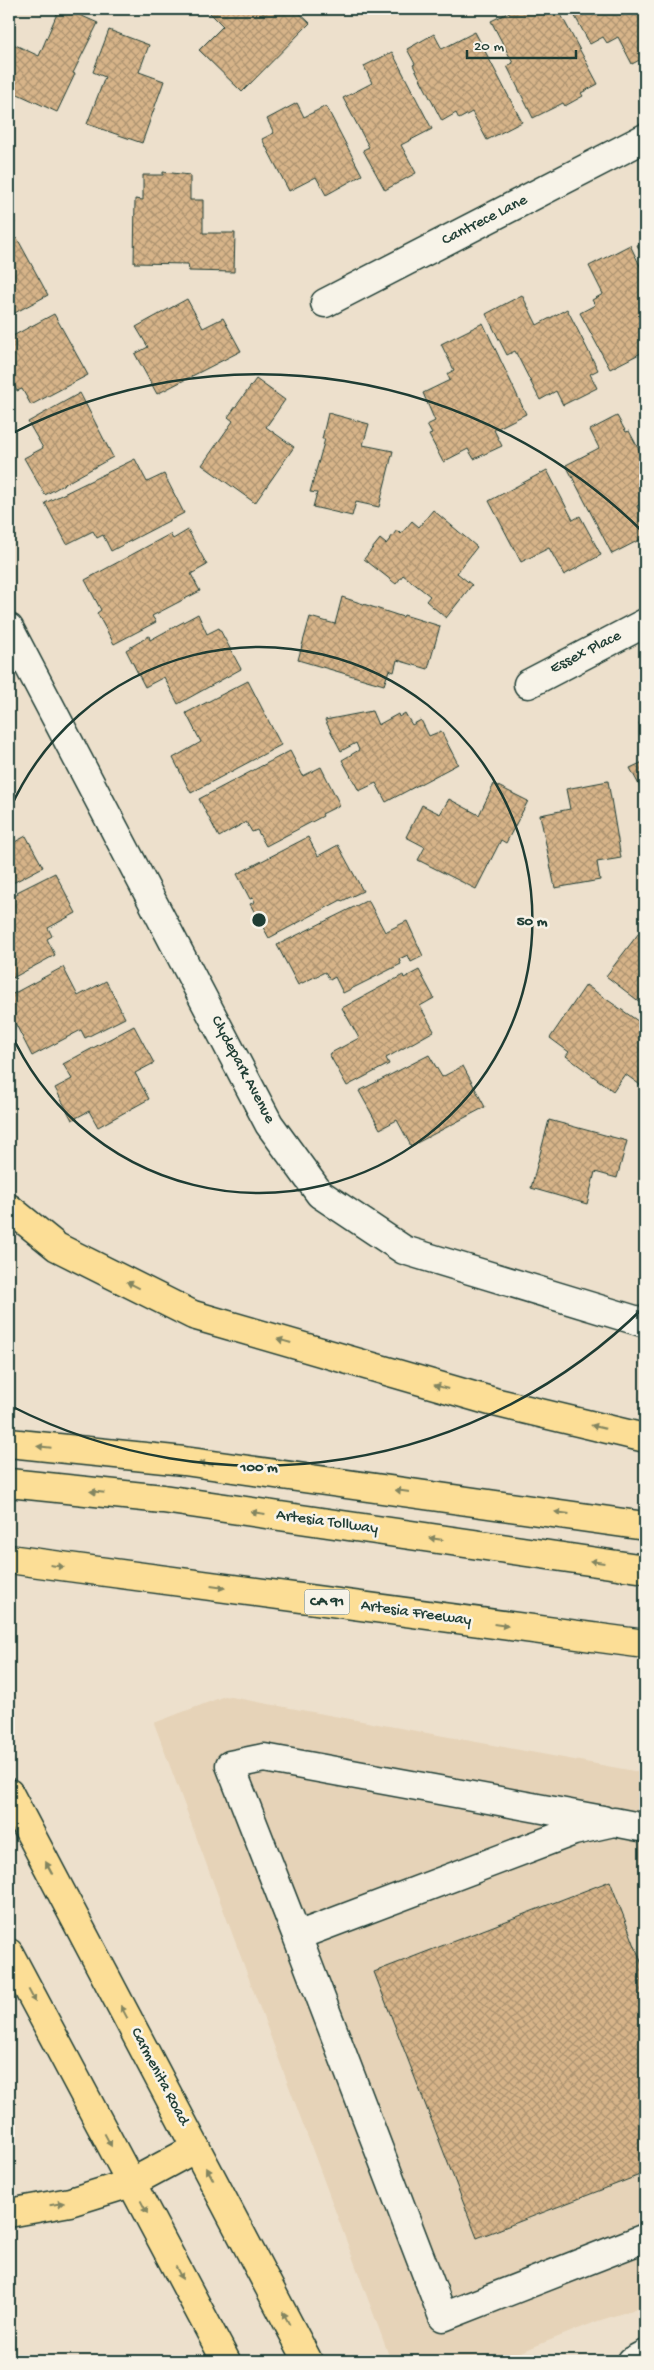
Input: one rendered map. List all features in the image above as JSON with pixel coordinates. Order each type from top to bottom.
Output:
[{"type":"main road","points":[[9,1208],[57,1247],[193,1315],[494,1402],[645,1438]]},
{"type":"main road","points":[[9,1443],[184,1461],[645,1526]]},
{"type":"main road","name":"Artesia Tollway","points":[[9,1483],[163,1499],[645,1569]]},
{"type":"main road","name":"Artesia Freeway","points":[[9,1559],[645,1644]]},
{"type":"main road","name":"Carmenita Road","points":[[9,1793],[308,2361]]},
{"type":"main road","points":[[9,1953],[226,2361]]},
{"type":"main road","points":[[9,2213],[70,2202],[131,2183],[196,2148]]},
{"type":"street","name":"Cantrece Lane","points":[[325,303],[645,138]]},
{"type":"street","name":"Essex Place","points":[[528,684],[645,622]]},
{"type":"street","name":"Clydepark Avenue","points":[[9,628],[269,1124],[320,1194],[404,1250],[645,1323]]},
{"type":"street","points":[[645,1828],[264,1758],[230,1765],[443,2317],[645,2238]]},
{"type":"street","points":[[297,1936],[574,1831],[614,1822]]},
{"type":"street","points":[[632,2361],[645,2354]]},
{"type":"shaded area","points":[[225,1696],[645,1773],[645,2306],[598,2321],[518,2353],[504,2361],[391,2361],[154,1723]]},
{"type":"building","points":[[59,9],[66,9],[98,23],[73,73],[75,74],[57,112],[9,90],[9,47],[11,43],[39,56]]},
{"type":"building","points":[[210,9],[258,9],[263,13],[267,9],[295,9],[310,23],[242,92],[199,50],[223,26],[208,11]]},
{"type":"building","points":[[516,9],[558,9],[598,84],[581,93],[583,96],[565,106],[563,103],[533,118],[507,66],[513,63],[491,21]]},
{"type":"building","points":[[571,9],[645,9],[645,57],[632,64],[618,37],[607,43],[603,37],[590,44]]},
{"type":"building","points":[[109,30],[149,45],[139,72],[164,81],[142,143],[87,124],[105,77],[93,72]]},
{"type":"building","points":[[475,32],[522,122],[487,140],[472,112],[459,119],[456,113],[442,121],[413,65],[415,64],[407,49],[434,34],[442,49]]},
{"type":"building","points":[[392,52],[432,129],[401,145],[416,173],[385,190],[363,150],[369,147],[343,98],[372,83],[364,66]]},
{"type":"building","points":[[297,103],[304,117],[326,106],[362,175],[326,195],[316,177],[289,191],[262,139],[274,133],[267,119]]},
{"type":"building","points":[[163,172],[190,175],[190,200],[203,200],[203,233],[235,233],[234,272],[189,271],[188,264],[134,263],[135,199],[143,200],[143,175],[163,175]]},
{"type":"building","points":[[9,211],[15,223],[9,226]]},
{"type":"building","points":[[17,238],[48,295],[9,316],[9,243]]},
{"type":"building","points":[[645,241],[645,261],[637,245]]},
{"type":"building","points":[[630,245],[645,276],[645,351],[610,369],[580,313],[595,305],[592,300],[603,294],[589,266]]},
{"type":"building","points":[[522,295],[537,325],[567,309],[598,370],[590,374],[597,388],[563,405],[556,391],[540,400],[515,351],[507,355],[486,314]]},
{"type":"building","points":[[187,299],[203,328],[223,318],[241,351],[157,394],[135,354],[148,347],[136,327]]},
{"type":"building","points":[[54,314],[88,375],[31,405],[22,389],[17,391],[13,383],[9,385],[9,338]]},
{"type":"building","points":[[483,323],[526,414],[494,430],[502,446],[474,459],[468,449],[443,462],[429,435],[432,434],[427,425],[435,421],[423,393],[450,380],[447,374],[454,370],[441,344]]},
{"type":"building","points":[[256,379],[285,400],[266,427],[294,447],[255,503],[202,465],[233,421],[228,417]]},
{"type":"building","points":[[80,393],[113,457],[45,495],[24,458],[43,448],[28,422]]},
{"type":"building","points":[[328,413],[369,424],[363,445],[393,451],[379,507],[356,502],[352,516],[313,507],[317,493],[310,492],[325,439],[322,439]]},
{"type":"building","points":[[617,416],[626,432],[629,431],[645,461],[645,495],[642,497],[645,502],[637,506],[645,524],[645,537],[612,554],[566,465],[599,448],[590,430]]},
{"type":"building","points":[[135,459],[147,482],[164,474],[184,513],[111,551],[103,535],[97,538],[93,531],[67,544],[45,503]]},
{"type":"building","points":[[547,470],[573,520],[580,516],[601,555],[564,575],[549,548],[521,562],[489,501]]},
{"type":"building","points":[[433,510],[477,547],[457,573],[472,585],[446,618],[426,601],[430,596],[403,575],[396,584],[364,559],[380,539],[386,544],[397,530],[401,534],[412,521],[419,527]]},
{"type":"building","points":[[188,530],[207,565],[191,574],[200,591],[152,616],[156,622],[114,644],[97,613],[101,610],[85,580],[170,534],[173,539]]},
{"type":"building","points":[[342,597],[403,617],[404,615],[440,626],[428,669],[397,660],[394,672],[389,670],[384,685],[298,660],[310,617],[335,624]]},
{"type":"building","points":[[198,614],[207,634],[219,628],[241,669],[178,704],[164,677],[145,687],[126,650],[149,636],[150,640]]},
{"type":"building","points":[[248,681],[281,745],[191,793],[173,758],[201,742],[186,713]]},
{"type":"building","points":[[372,711],[378,725],[398,714],[399,717],[405,713],[412,725],[421,720],[429,736],[441,731],[458,764],[386,802],[376,783],[359,791],[342,760],[359,750],[356,743],[341,751],[325,720]]},
{"type":"building","points":[[645,720],[645,735],[639,723]]},
{"type":"building","points":[[290,751],[303,776],[321,767],[340,805],[266,846],[257,830],[252,832],[246,822],[219,837],[199,799]]},
{"type":"building","points":[[645,761],[645,796],[630,768]]},
{"type":"building","points":[[608,781],[621,858],[597,862],[600,880],[555,888],[540,815],[570,809],[566,789]]},
{"type":"building","points":[[494,784],[528,801],[506,843],[501,840],[476,889],[418,860],[425,847],[406,837],[422,805],[440,814],[449,799],[479,815]]},
{"type":"building","points":[[26,836],[43,867],[9,885],[9,845]]},
{"type":"building","points":[[308,837],[318,856],[338,845],[363,891],[341,900],[269,938],[250,904],[255,902],[253,898],[250,899],[237,874]]},
{"type":"building","points":[[55,873],[76,913],[48,928],[52,936],[47,939],[55,955],[9,980],[9,899],[18,894],[17,892]]},
{"type":"building","points":[[368,900],[385,932],[407,921],[423,956],[411,962],[408,955],[399,959],[401,964],[343,993],[335,977],[330,980],[325,972],[298,985],[277,945]]},
{"type":"building","points":[[645,925],[645,1006],[606,976]]},
{"type":"building","points":[[63,967],[78,996],[106,981],[125,1018],[85,1038],[81,1030],[32,1056],[9,1011],[9,996]]},
{"type":"building","points":[[419,970],[434,998],[420,1006],[434,1031],[386,1058],[389,1064],[347,1086],[329,1054],[359,1038],[342,1008],[403,975],[404,978]]},
{"type":"building","points":[[586,985],[645,1026],[645,1085],[643,1087],[625,1074],[613,1091],[566,1056],[569,1052],[550,1038]]},
{"type":"building","points":[[134,1026],[154,1063],[135,1073],[149,1099],[98,1127],[89,1111],[72,1120],[55,1088],[72,1079],[63,1064]]},
{"type":"building","points":[[429,1055],[442,1077],[463,1066],[485,1107],[411,1146],[397,1120],[380,1129],[359,1091]]},
{"type":"building","points":[[549,1120],[627,1141],[617,1178],[595,1172],[587,1204],[531,1188]]},
{"type":"building","points":[[610,1881],[645,1972],[645,2173],[477,2238],[374,1972]]}]
